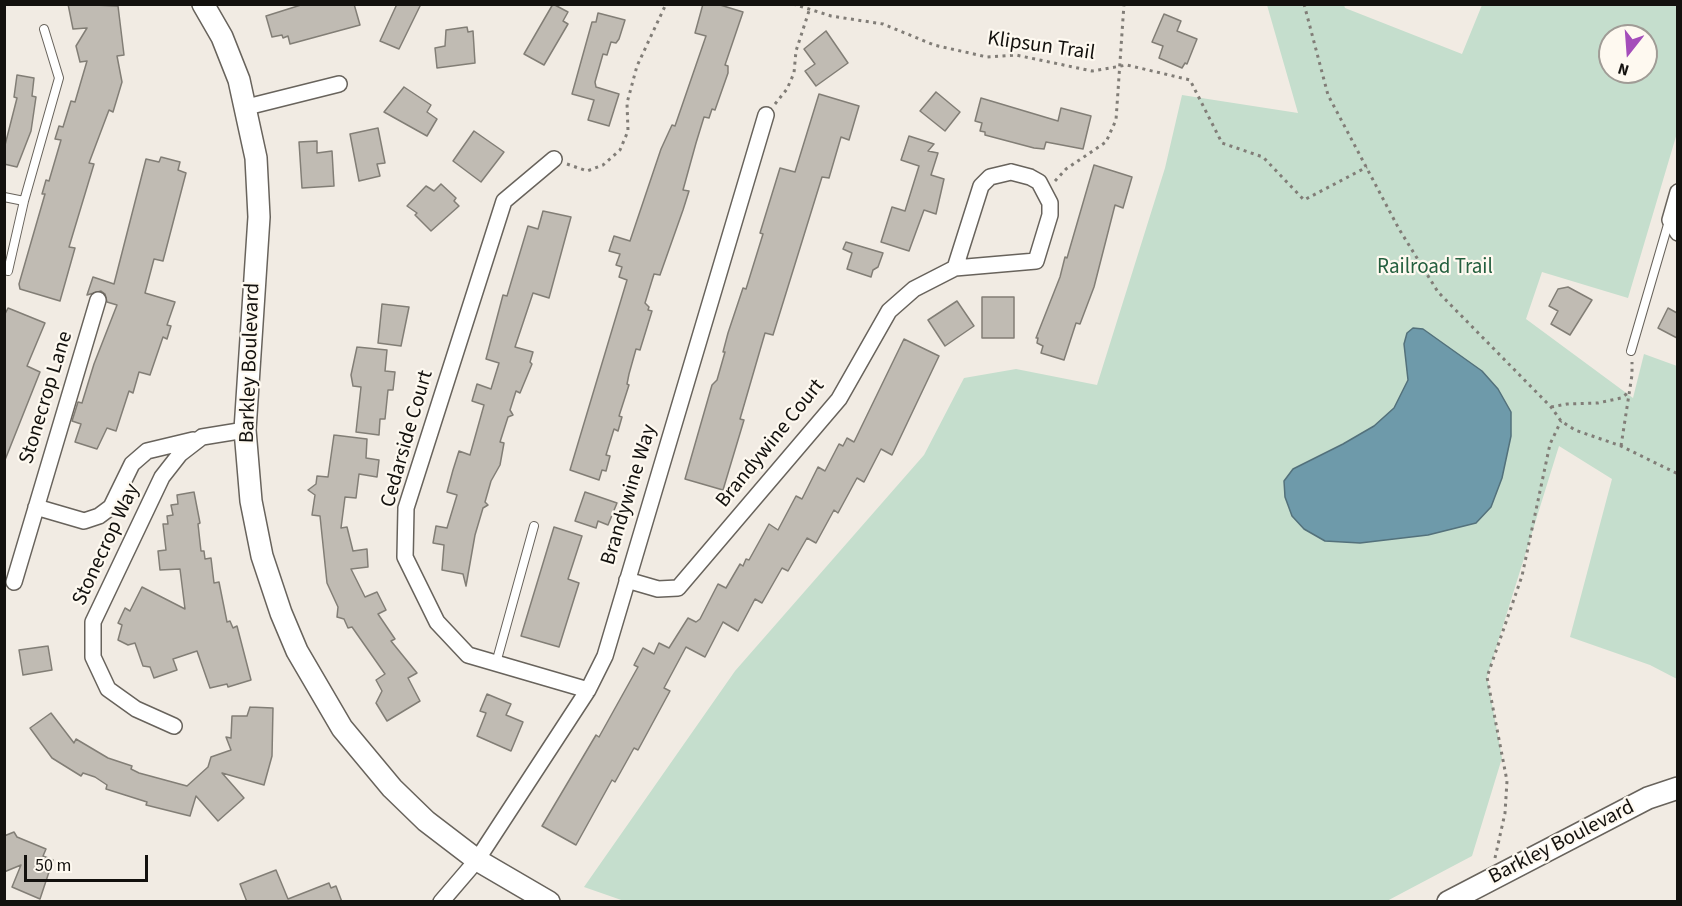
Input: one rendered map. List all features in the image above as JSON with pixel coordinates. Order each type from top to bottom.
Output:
[{"type":"main road","name":"Barkley Boulevard","points":[[203,4],[232,62],[247,107],[256,158],[259,217],[245,430],[251,501],[262,556],[281,613],[297,651],[342,728],[365,757],[426,820],[477,860],[549,902]]},
{"type":"main road","name":"Barkley Boulevard","points":[[1448,902],[1648,798],[1677,788]]},
{"type":"street","points":[[247,107],[339,84]]},
{"type":"street","name":"Brandywine Way","points":[[441,902],[477,860],[588,690],[605,656],[766,115]]},
{"type":"street","name":"Cedarside Court","points":[[554,159],[504,201],[406,508],[405,556],[437,622],[468,655],[588,690]]},
{"type":"street","points":[[955,268],[976,196],[981,186],[990,177],[1011,172],[1030,177],[1046,192]]},
{"type":"street","name":"Brandywine Court","points":[[627,580],[658,589],[678,588],[838,399],[889,311],[920,284],[955,268],[1036,261],[1050,214],[1046,192]]},
{"type":"street","points":[[1674,226],[1677,192]]},
{"type":"street","name":"Stonecrop Lane","points":[[14,582],[98,300]]},
{"type":"street","name":"Stonecrop Way","points":[[174,726],[136,709],[108,689],[93,657],[93,622],[162,477],[180,454],[202,437],[245,430]]},
{"type":"street","points":[[36,507],[84,521],[99,516],[111,507],[132,464],[147,451],[202,437]]},
{"type":"lane","points":[[8,271],[24,201],[59,78],[44,29]]},
{"type":"lane","points":[[4,197],[24,201]]},
{"type":"lane","points":[[1631,351],[1674,226]]},
{"type":"lane","points":[[496,663],[534,526]]},
{"type":"path","points":[[554,159],[587,171],[603,165],[620,150],[628,131],[627,103],[637,66],[666,4]]},
{"type":"path","name":"Klipsun Trail","points":[[793,4],[809,11],[883,24],[934,45],[987,57],[1016,55],[1092,71],[1127,65],[1190,80],[1222,143],[1263,157],[1304,200],[1367,167]]},
{"type":"path","points":[[1046,192],[1066,169],[1106,142],[1116,120],[1124,4]]},
{"type":"path","points":[[1304,4],[1328,94],[1399,229],[1438,292],[1551,407],[1561,421],[1575,430],[1621,446],[1677,474]]},
{"type":"path","points":[[766,115],[787,89],[794,73],[796,51],[809,11]]},
{"type":"path","points":[[1621,446],[1629,392],[1631,351]]},
{"type":"path","points":[[1551,407],[1567,404],[1598,404],[1621,398],[1629,392]]},
{"type":"path","points":[[1490,880],[1505,813],[1507,781],[1487,677],[1522,576],[1550,444],[1561,421]]},
{"type":"green space","name":"Railroad Trail","points":[[1267,5],[1344,5],[1345,8],[1462,54],[1482,5],[1677,5],[1677,133],[1628,298],[1542,272],[1526,319],[1633,398],[1644,354],[1677,366],[1677,679],[1650,665],[1570,637],[1612,479],[1559,446],[1487,677],[1502,758],[1472,856],[1385,902],[627,902],[584,887],[735,671],[924,455],[964,378],[1016,369],[1097,385],[1165,168],[1182,95],[1298,113]]},
{"type":"water","points":[[1413,328],[1423,329],[1482,371],[1498,389],[1511,412],[1511,436],[1502,478],[1491,507],[1476,523],[1428,535],[1360,543],[1325,541],[1304,529],[1292,516],[1285,497],[1284,481],[1293,469],[1374,426],[1394,408],[1408,380],[1404,344],[1407,333]]},
{"type":"building","points":[[68,4],[118,6],[124,55],[117,56],[122,82],[113,112],[109,110],[89,163],[94,164],[69,247],[75,248],[60,301],[20,289],[19,284],[45,194],[42,194],[46,180],[49,181],[61,140],[55,139],[59,126],[63,127],[71,101],[75,102],[87,61],[80,62],[76,46],[87,28],[73,29]]},
{"type":"building","points":[[304,4],[354,4],[360,25],[290,44],[288,36],[272,37],[266,16]]},
{"type":"building","points":[[397,4],[421,4],[399,49],[380,41]]},
{"type":"building","points":[[553,4],[568,12],[563,21],[568,24],[544,65],[524,54]]},
{"type":"building","points":[[703,4],[717,4],[743,12],[725,65],[728,66],[728,73],[715,110],[712,109],[709,118],[704,117],[696,143],[683,190],[689,191],[683,210],[660,275],[654,274],[645,303],[649,307],[648,310],[652,311],[640,350],[636,349],[627,384],[629,385],[619,416],[622,417],[618,431],[614,429],[606,455],[610,456],[606,471],[602,470],[599,480],[570,470],[627,280],[619,277],[622,267],[616,265],[620,254],[609,251],[614,236],[630,241],[661,149],[672,125],[675,126],[706,36],[695,33]]},
{"type":"building","points":[[598,13],[625,20],[619,39],[616,43],[611,42],[607,55],[603,54],[595,82],[596,87],[619,94],[609,126],[588,120],[594,100],[572,94],[592,22],[596,22]]},
{"type":"building","points":[[1164,14],[1181,21],[1177,31],[1197,39],[1187,64],[1185,63],[1182,68],[1159,58],[1163,46],[1152,42]]},
{"type":"building","points":[[467,27],[468,32],[473,31],[475,63],[437,68],[435,48],[445,46],[446,30]]},
{"type":"building","points":[[826,31],[848,63],[816,86],[805,71],[815,64],[804,49]]},
{"type":"building","points":[[17,75],[34,78],[32,96],[36,97],[31,131],[17,167],[4,164],[4,149],[17,98],[14,97]]},
{"type":"building","points":[[404,87],[431,105],[427,112],[437,119],[427,136],[384,112]]},
{"type":"building","points":[[936,92],[960,112],[945,131],[920,111]]},
{"type":"building","points":[[819,94],[859,106],[849,140],[841,137],[829,178],[822,177],[773,335],[765,333],[740,419],[744,420],[723,490],[685,479],[712,385],[717,380],[728,333],[743,288],[746,289],[763,234],[760,233],[780,168],[795,172]]},
{"type":"building","points":[[981,98],[1058,121],[1061,108],[1091,116],[1083,149],[1046,142],[1044,149],[1034,148],[985,135],[985,132],[980,131],[982,123],[975,121]]},
{"type":"building","points":[[378,128],[385,163],[377,164],[380,176],[359,181],[350,134]]},
{"type":"building","points":[[474,131],[504,152],[481,182],[453,161]]},
{"type":"building","points":[[909,136],[934,144],[928,151],[938,153],[931,175],[944,179],[936,214],[924,210],[909,251],[881,242],[892,207],[905,211],[919,166],[901,160]]},
{"type":"building","points":[[317,141],[317,153],[332,151],[334,186],[302,188],[299,142]]},
{"type":"building","points":[[161,157],[180,162],[178,170],[186,173],[163,261],[154,259],[145,293],[175,302],[167,325],[171,326],[167,339],[163,337],[150,375],[139,372],[133,393],[129,391],[116,431],[107,428],[97,449],[75,442],[81,424],[72,421],[78,402],[82,403],[94,364],[117,305],[107,302],[105,294],[101,291],[87,295],[93,277],[114,284],[146,159],[159,162]]},
{"type":"building","points":[[1094,165],[1132,177],[1123,208],[1115,205],[1094,287],[1080,324],[1076,323],[1064,360],[1041,353],[1043,346],[1037,343],[1038,338],[1036,338],[1060,277],[1065,257],[1067,258]]},
{"type":"building","points":[[441,184],[456,198],[454,201],[459,206],[431,231],[415,215],[417,213],[407,206],[426,186],[434,191]]},
{"type":"building","points":[[543,211],[571,217],[549,298],[533,293],[515,347],[533,352],[530,362],[532,364],[520,393],[516,391],[510,410],[513,415],[508,417],[500,442],[504,443],[500,465],[491,481],[485,502],[488,505],[483,508],[475,535],[466,586],[463,574],[442,570],[444,545],[433,543],[436,526],[447,528],[457,495],[447,492],[453,470],[459,451],[470,455],[484,405],[472,401],[477,384],[491,389],[499,363],[486,359],[503,295],[507,296],[528,226],[538,229]]},
{"type":"building","points":[[846,242],[883,253],[871,277],[847,269],[852,253],[843,249]]},
{"type":"building","points":[[1568,287],[1592,300],[1570,335],[1551,324],[1558,311],[1549,306],[1558,289]]},
{"type":"building","points":[[982,297],[1014,297],[1014,338],[982,338]]},
{"type":"building","points":[[957,301],[974,326],[945,346],[928,320]]},
{"type":"building","points":[[382,304],[409,307],[401,346],[378,343]]},
{"type":"building","points":[[8,308],[45,323],[27,366],[40,372],[5,460],[4,316]]},
{"type":"building","points":[[1668,308],[1677,313],[1677,338],[1658,328]]},
{"type":"building","points":[[904,339],[939,356],[892,455],[881,449],[864,482],[857,478],[838,513],[834,510],[816,543],[807,538],[788,571],[782,568],[762,603],[755,599],[738,631],[723,622],[705,657],[686,647],[664,688],[670,691],[638,750],[634,748],[615,782],[612,780],[576,845],[542,826],[596,735],[599,737],[638,667],[634,665],[643,648],[654,654],[659,643],[669,648],[688,618],[696,622],[700,619],[718,584],[726,588],[740,564],[743,566],[746,559],[749,560],[769,524],[778,530],[796,496],[802,499],[818,467],[825,471],[839,444],[843,446],[847,438],[854,442]]},
{"type":"building","points":[[357,347],[387,350],[385,371],[395,372],[393,390],[388,390],[385,419],[380,419],[379,435],[356,432],[361,387],[353,386],[351,375]]},
{"type":"building","points":[[334,435],[367,439],[366,458],[379,460],[377,477],[359,474],[356,498],[345,497],[341,528],[347,527],[353,551],[367,549],[368,567],[351,569],[365,597],[377,592],[386,610],[378,614],[395,639],[391,641],[417,673],[408,678],[420,701],[387,721],[376,703],[382,691],[376,680],[385,674],[352,627],[348,628],[344,619],[337,617],[338,607],[327,583],[320,516],[312,515],[315,495],[308,490],[316,484],[317,476],[328,477]]},
{"type":"building","points":[[194,492],[200,523],[198,524],[201,551],[204,551],[205,559],[211,558],[214,583],[219,582],[227,622],[230,621],[233,628],[237,626],[251,680],[228,687],[227,684],[210,688],[197,651],[173,659],[177,670],[154,678],[150,667],[143,666],[135,643],[128,645],[118,640],[122,625],[118,623],[125,608],[130,611],[142,587],[185,609],[180,569],[160,570],[158,551],[166,550],[163,524],[168,524],[167,516],[173,515],[171,505],[178,504],[177,495]]},
{"type":"building","points":[[585,492],[617,503],[608,525],[598,521],[596,528],[575,521]]},
{"type":"building","points":[[554,527],[582,536],[568,579],[579,583],[559,647],[521,636]]},
{"type":"building","points":[[48,646],[52,670],[23,675],[19,650]]},
{"type":"building","points":[[487,694],[511,704],[506,715],[523,722],[511,751],[477,736],[486,713],[480,711]]},
{"type":"building","points":[[250,707],[273,708],[272,756],[264,785],[222,773],[244,798],[218,821],[196,796],[190,816],[146,805],[147,802],[106,789],[107,785],[95,777],[83,773],[81,776],[52,758],[30,728],[51,713],[74,743],[76,739],[108,758],[132,766],[131,769],[139,773],[187,786],[208,767],[211,757],[231,750],[226,737],[231,738],[232,716],[247,716]]},
{"type":"building","points":[[14,832],[17,837],[46,849],[43,856],[53,860],[40,899],[12,887],[21,865],[4,872],[4,836]]},
{"type":"building","points":[[276,870],[288,899],[329,883],[331,888],[336,886],[342,902],[247,902],[240,884]]}]
